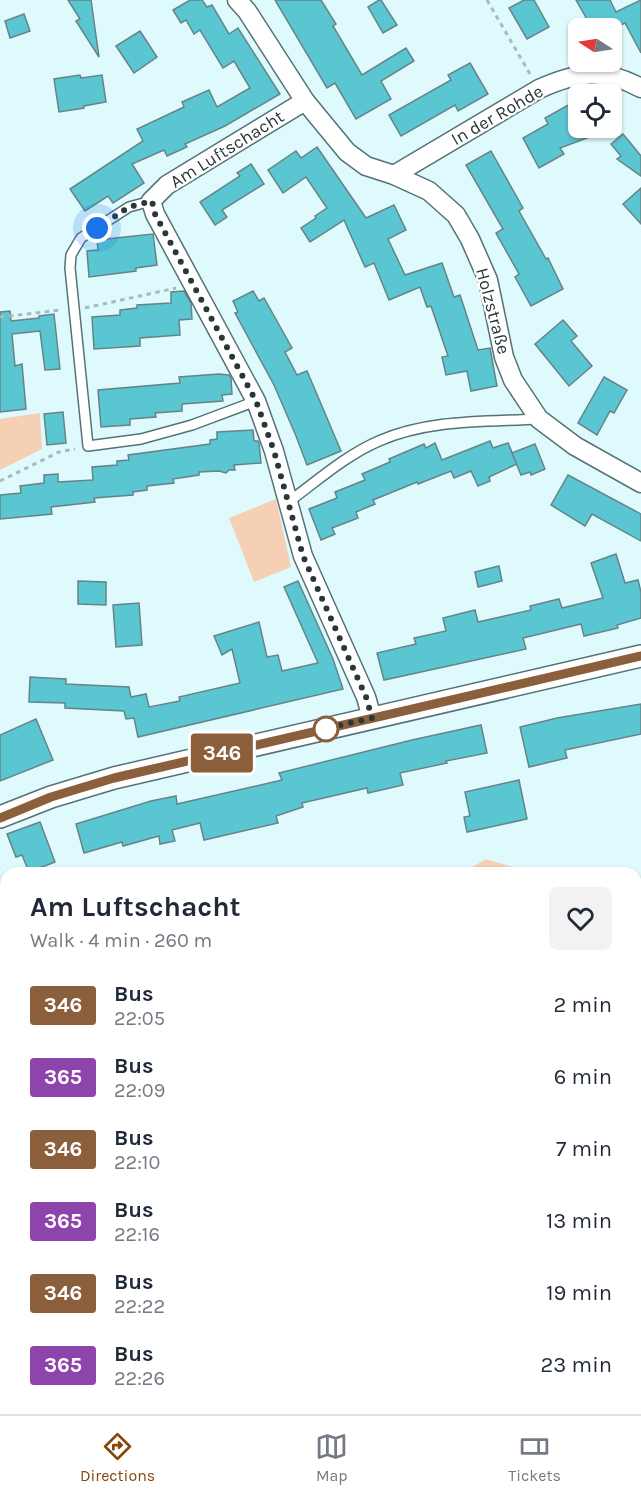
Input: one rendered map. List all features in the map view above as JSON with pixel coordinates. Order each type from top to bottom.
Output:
[{"type":"street","name":"Holzstraße","points":[[237,0],[247,11],[305,101],[347,152],[366,166],[394,175],[429,191],[456,215],[470,239],[488,280],[504,357],[513,380],[539,419],[575,446],[641,483]]},
{"type":"street","name":"In der Rohde","points":[[394,175],[539,89],[561,79],[585,74],[606,75],[626,80],[641,88]]},
{"type":"street","name":"Am Luftschacht","points":[[305,101],[167,185],[152,201],[155,214],[256,401],[271,441],[303,556],[366,697],[372,718]]},
{"type":"street","points":[[0,818],[51,797],[114,778],[641,656]]},
{"type":"lane","name":"Am Luftschacht","points":[[88,446],[70,267],[71,255],[81,238],[129,207],[152,201]]},
{"type":"lane","points":[[88,446],[141,439],[192,426],[256,401]]},
{"type":"lane","points":[[287,503],[362,450],[402,432],[427,426],[539,419]]},
{"type":"path","points":[[487,0],[539,89]]},
{"type":"path","points":[[0,317],[74,309],[194,284]]},
{"type":"path","points":[[0,481],[59,452],[88,446]]},
{"type":"shaded area","points":[[40,413],[42,449],[0,470],[0,419]]},
{"type":"shaded area","points":[[276,499],[291,567],[254,582],[229,518]]},
{"type":"shaded area","points":[[486,859],[513,867],[472,867]]},
{"type":"building","points":[[68,0],[91,0],[99,57],[76,21],[80,19]]},
{"type":"building","points":[[190,0],[202,0],[207,7],[212,5],[229,34],[238,28],[280,94],[225,126],[185,144],[187,147],[167,156],[164,150],[132,164],[144,183],[113,203],[108,196],[85,211],[70,189],[143,141],[137,129],[184,107],[182,102],[209,90],[217,107],[250,88],[234,61],[223,68],[200,30],[194,34],[186,20],[181,23],[173,10]]},
{"type":"building","points":[[275,0],[321,0],[336,24],[333,26],[362,75],[406,48],[414,61],[381,81],[391,99],[356,119],[335,83],[327,88]]},
{"type":"building","points":[[379,0],[397,25],[383,33],[368,7]]},
{"type":"building","points":[[524,0],[534,0],[549,27],[527,39],[509,8]]},
{"type":"building","points":[[576,0],[610,0],[616,12],[641,0],[641,53],[625,23],[622,24],[622,18],[586,18]]},
{"type":"building","points":[[24,14],[30,31],[10,38],[5,21]]},
{"type":"building","points":[[140,31],[157,57],[134,73],[116,46]]},
{"type":"building","points":[[470,63],[488,94],[458,111],[455,105],[401,136],[389,115],[451,80],[448,75]]},
{"type":"building","points":[[80,75],[81,78],[102,75],[106,102],[59,112],[54,79]]},
{"type":"building","points":[[568,105],[568,138],[587,138],[560,148],[564,154],[539,168],[523,138],[548,124],[545,118]]},
{"type":"building","points":[[622,135],[641,156],[641,176],[617,159],[621,156],[611,144],[618,138],[622,138]]},
{"type":"building","points":[[317,147],[366,218],[394,205],[406,230],[388,239],[405,275],[442,263],[454,297],[460,295],[478,350],[490,348],[497,386],[471,391],[467,371],[446,375],[442,357],[448,356],[431,306],[427,307],[420,287],[389,300],[374,263],[365,267],[344,220],[310,242],[301,228],[327,208],[306,177],[283,193],[268,170],[296,151],[301,158]]},
{"type":"building","points":[[491,151],[523,208],[519,211],[546,259],[548,258],[563,289],[531,306],[515,277],[519,274],[496,233],[503,229],[466,165]]},
{"type":"building","points":[[251,164],[264,184],[222,210],[227,217],[215,225],[200,202],[240,176],[237,173]]},
{"type":"building","points":[[641,188],[641,224],[623,204]]},
{"type":"building","points":[[153,234],[157,265],[136,268],[136,271],[89,277],[87,251],[98,250],[97,240]]},
{"type":"building","points":[[184,291],[191,303],[192,319],[179,320],[180,335],[140,338],[140,346],[94,349],[92,317],[120,315],[120,310],[137,308],[137,305],[171,303],[171,292]]},
{"type":"building","points":[[253,291],[259,301],[264,298],[292,348],[285,352],[297,375],[307,371],[341,451],[307,465],[274,385],[235,313],[238,312],[233,301]]},
{"type":"building","points":[[10,311],[11,321],[54,314],[60,369],[45,370],[40,331],[12,334],[15,366],[22,364],[26,409],[0,412],[0,312]]},
{"type":"building","points":[[563,320],[577,336],[571,341],[592,366],[569,386],[535,344]]},
{"type":"building","points":[[229,375],[231,378],[232,394],[222,395],[223,401],[182,404],[182,411],[155,413],[156,417],[130,419],[130,425],[101,427],[98,390],[180,383],[179,377]]},
{"type":"building","points":[[604,377],[627,390],[614,413],[610,411],[597,435],[578,423]]},
{"type":"building","points":[[63,412],[66,443],[47,445],[44,414]]},
{"type":"building","points":[[253,430],[254,441],[259,443],[261,463],[234,465],[235,470],[229,470],[226,473],[199,472],[199,475],[173,479],[174,483],[147,486],[147,490],[133,492],[133,495],[94,498],[95,502],[51,507],[52,514],[0,519],[0,495],[21,493],[20,486],[44,483],[44,475],[58,474],[58,482],[93,480],[92,467],[117,465],[117,461],[129,460],[128,455],[210,444],[210,440],[217,439],[217,432]]},
{"type":"building","points":[[490,441],[493,448],[508,443],[517,464],[489,477],[490,481],[478,486],[471,471],[454,478],[451,471],[418,484],[417,482],[373,500],[375,504],[356,512],[358,518],[332,528],[335,534],[321,540],[309,509],[337,498],[335,492],[365,480],[362,474],[424,444],[426,448],[435,443],[442,460]]},
{"type":"building","points":[[535,444],[545,469],[531,475],[530,472],[521,475],[512,453]]},
{"type":"building","points":[[568,475],[641,514],[641,541],[592,514],[585,526],[551,505]]},
{"type":"building","points":[[616,554],[625,583],[638,580],[641,592],[641,618],[617,625],[618,628],[584,636],[581,624],[523,638],[526,649],[384,680],[377,653],[416,644],[414,638],[446,631],[443,618],[475,610],[478,622],[531,610],[530,606],[559,599],[562,608],[603,598],[591,563]]},
{"type":"building","points":[[499,566],[502,581],[478,587],[475,572]]},
{"type":"building","points":[[78,581],[106,582],[106,605],[78,604]]},
{"type":"building","points":[[298,581],[333,659],[343,689],[138,737],[134,718],[126,719],[124,711],[65,708],[65,703],[29,702],[30,677],[66,679],[66,684],[129,687],[131,697],[146,694],[149,707],[180,701],[179,697],[240,683],[232,649],[222,655],[214,636],[259,622],[267,657],[278,655],[282,671],[318,663],[284,587]]},
{"type":"building","points":[[139,603],[142,645],[116,647],[113,605]]},
{"type":"building","points":[[641,704],[641,734],[565,750],[567,758],[529,767],[520,727],[557,718]]},
{"type":"building","points":[[36,719],[53,760],[0,781],[0,735]]},
{"type":"building","points":[[481,725],[487,753],[400,773],[403,785],[368,793],[367,788],[302,803],[303,807],[276,816],[278,823],[204,840],[200,823],[172,830],[175,841],[160,844],[159,836],[123,846],[122,842],[84,853],[76,824],[151,801],[176,796],[177,804],[282,780],[279,773]]},
{"type":"building","points":[[519,780],[527,819],[467,832],[464,817],[470,816],[465,792]]},
{"type":"building","points":[[40,822],[55,862],[42,867],[27,867],[22,855],[16,857],[7,834]]},
{"type":"bus line","name":"346","points":[[0,818],[51,797],[114,778],[641,656]]},
{"type":"route","points":[[97,228],[129,207],[152,201],[155,214],[256,401],[274,451],[297,540],[366,697],[372,718],[323,729],[326,729]]}]
